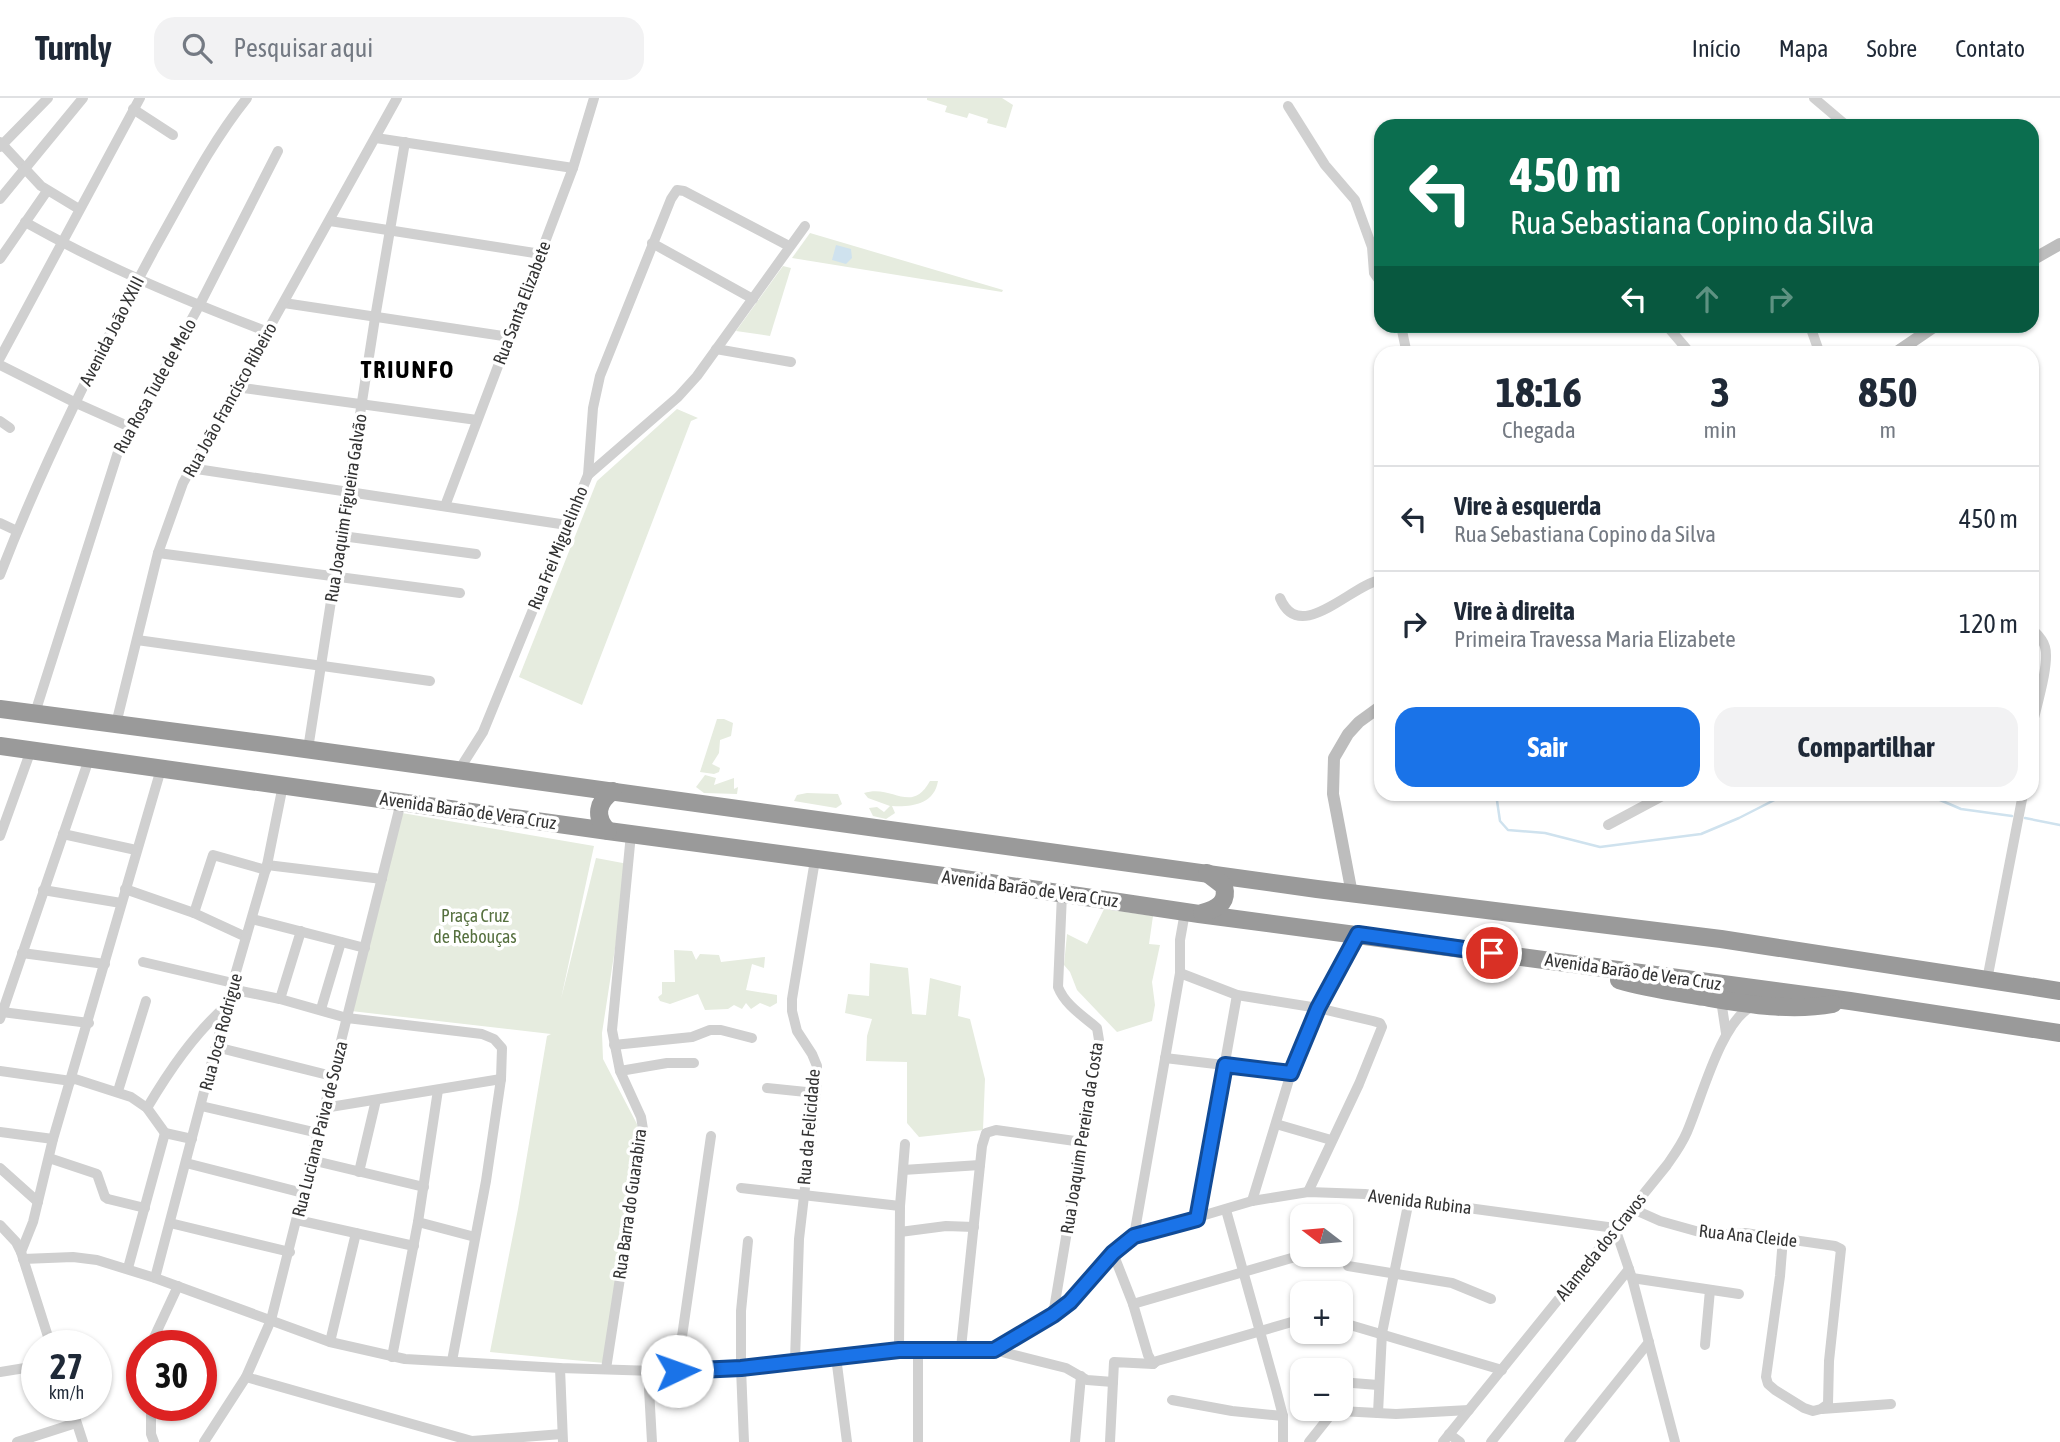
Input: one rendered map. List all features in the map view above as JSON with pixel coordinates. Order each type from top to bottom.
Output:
[{"type":"highway","points":[[0,709],[308,749],[1352,894],[1721,939],[2060,991]]},
{"type":"highway","name":"Avenida Barão de Vera Cruz","points":[[0,746],[1192,913],[1850,1001],[2060,1033]]},
{"type":"highway","points":[[608,831],[599,819],[598,808],[612,791]]},
{"type":"highway","points":[[1192,913],[1212,911],[1221,905],[1226,895],[1224,886],[1207,873]]},
{"type":"highway","points":[[1572,964],[1633,984],[1721,1000],[1810,1008],[1850,1001]]},
{"type":"street","points":[[48,98],[1,144],[47,191],[79,209]]},
{"type":"street","points":[[0,199],[83,98]]},
{"type":"street","points":[[0,358],[139,98]]},
{"type":"street","name":"Avenida João XXIII","points":[[0,575],[17,531],[76,403],[138,280],[198,170],[247,98]]},
{"type":"street","name":"Rua João Francisco Ribeiro","points":[[116,724],[158,553],[190,468],[397,98]]},
{"type":"street","name":"Rua Santa Elizabete","points":[[444,506],[573,168],[594,98]]},
{"type":"street","points":[[1814,98],[1839,119]]},
{"type":"street","points":[[1289,106],[1325,165],[1356,200],[1372,247],[1374,272]]},
{"type":"street","points":[[133,109],[173,135]]},
{"type":"street","points":[[376,138],[573,168]]},
{"type":"street","name":"Rua Joaquim Figueira Galvão","points":[[308,749],[405,142]]},
{"type":"street","name":"Rua Rosa Tude de Melo","points":[[35,713],[111,470],[130,427],[199,306],[278,151]]},
{"type":"street","name":"Rua Frei Miguelinho","points":[[459,770],[483,732],[588,475],[593,408],[600,376],[671,199],[677,190],[684,191],[789,246]]},
{"type":"street","points":[[0,259],[47,191]]},
{"type":"street","points":[[330,221],[541,254]]},
{"type":"street","points":[[25,222],[138,280],[268,332]]},
{"type":"street","points":[[588,475],[678,397],[753,299],[804,226]]},
{"type":"street","points":[[652,243],[753,299]]},
{"type":"street","points":[[2039,256],[2060,244]]},
{"type":"street","points":[[284,303],[510,337]]},
{"type":"street","points":[[1906,346],[1925,333]]},
{"type":"street","points":[[716,349],[791,362]]},
{"type":"street","points":[[0,365],[130,427]]},
{"type":"street","points":[[236,387],[477,420]]},
{"type":"street","points":[[0,421],[10,428]]},
{"type":"street","points":[[190,468],[567,525]]},
{"type":"street","points":[[0,523],[17,531]]},
{"type":"street","points":[[342,536],[476,554]]},
{"type":"street","points":[[158,553],[460,593]]},
{"type":"street","points":[[1280,598],[1288,611],[1295,615],[1311,615],[1374,583]]},
{"type":"street","points":[[2039,636],[2046,652],[2039,689]]},
{"type":"street","points":[[137,640],[430,681]]},
{"type":"street","points":[[1352,894],[1333,794],[1334,758],[1348,734],[1374,711]]},
{"type":"street","points":[[0,836],[31,750]]},
{"type":"street","points":[[89,759],[1,1015],[89,1023]]},
{"type":"street","points":[[22,1255],[161,769]]},
{"type":"street","name":"Rua Joca Rodrigue","points":[[155,1278],[266,867],[283,785]]},
{"type":"street","points":[[1608,825],[1653,801]]},
{"type":"street","points":[[1987,980],[2022,801]]},
{"type":"street","name":"Rua Luciana Paiva de Souza","points":[[204,1442],[246,1377],[271,1321],[401,802]]},
{"type":"street","points":[[62,834],[136,850]]},
{"type":"street","name":"Rua Barra do Guarabira","points":[[606,1369],[643,1129],[641,1117],[620,1071],[614,1045],[612,1016],[631,834]]},
{"type":"street","points":[[194,914],[210,860],[215,855],[266,867],[382,879]]},
{"type":"street","name":"Rua da Felicidade","points":[[795,1360],[799,1239],[816,1093],[816,1060],[797,1031],[792,1011],[815,860]]},
{"type":"street","points":[[125,889],[194,914],[246,937]]},
{"type":"street","points":[[43,890],[121,904]]},
{"type":"street","name":"Rua Joaquim Pereira da Costa","points":[[1053,1315],[1100,1033],[1061,995],[1058,987],[1062,894]]},
{"type":"street","points":[[1134,1236],[1180,973],[1180,940],[1192,913]]},
{"type":"street","points":[[252,919],[365,948]]},
{"type":"street","points":[[280,999],[301,931]]},
{"type":"street","points":[[1252,1201],[1291,1073],[1318,1008],[1358,934]]},
{"type":"street","points":[[321,1009],[341,942]]},
{"type":"street","points":[[22,953],[105,964]]},
{"type":"street","points":[[143,962],[347,1018],[482,1034],[499,1042],[503,1053],[486,1181],[452,1361]]},
{"type":"street","points":[[1180,973],[1237,995],[1318,1008],[1380,1023],[1382,1027],[1359,1084],[1308,1192]]},
{"type":"street","points":[[1197,1219],[1237,995]]},
{"type":"street","points":[[1721,1000],[1726,1033]]},
{"type":"street","points":[[118,1091],[146,1001]]},
{"type":"street","points":[[147,1108],[194,1039],[208,1021],[227,1004]]},
{"type":"street","name":"Alameda dos Cravos","points":[[1446,1438],[1667,1166],[1685,1137],[1726,1033],[1743,1011],[1756,1004]]},
{"type":"street","points":[[614,1045],[692,1037],[710,1030],[752,1038]]},
{"type":"street","points":[[216,1047],[332,1076]]},
{"type":"street","points":[[1165,1058],[1291,1073]]},
{"type":"street","points":[[620,1071],[667,1063],[694,1063]]},
{"type":"street","points":[[0,1071],[72,1079],[118,1091],[147,1108],[165,1133],[192,1139]]},
{"type":"street","points":[[324,1108],[500,1079]]},
{"type":"street","points":[[767,1088],[816,1093]]},
{"type":"street","points":[[391,1357],[414,1246],[438,1090]]},
{"type":"street","points":[[359,1172],[376,1100]]},
{"type":"street","points":[[201,1106],[318,1133]]},
{"type":"street","points":[[1276,1124],[1331,1140]]},
{"type":"street","points":[[961,1348],[984,1138],[990,1130],[1082,1142]]},
{"type":"street","points":[[0,1132],[53,1139]]},
{"type":"street","points":[[128,1268],[165,1133]]},
{"type":"street","points":[[677,1371],[711,1136]]},
{"type":"street","points":[[899,1350],[900,1206],[905,1143]]},
{"type":"street","points":[[49,1158],[97,1174],[102,1191],[108,1199],[145,1208]]},
{"type":"street","points":[[311,1160],[424,1188]]},
{"type":"street","points":[[186,1163],[303,1193]]},
{"type":"street","points":[[903,1170],[980,1165]]},
{"type":"street","points":[[0,1168],[38,1202]]},
{"type":"street","points":[[741,1188],[900,1206]]},
{"type":"street","name":"Avenida Rubina","points":[[994,1350],[1070,1302],[1113,1253],[1134,1236],[1252,1201],[1308,1192],[1364,1194],[1615,1228]]},
{"type":"street","points":[[1378,1413],[1382,1334],[1409,1200]]},
{"type":"street","name":"Rua Ana Cleide","points":[[1633,1209],[1660,1221],[1710,1235],[1745,1233],[1841,1249],[1829,1361],[1830,1399],[1821,1409]]},
{"type":"street","points":[[1226,1210],[1283,1416],[1283,1442]]},
{"type":"street","points":[[298,1220],[414,1246]]},
{"type":"street","points":[[418,1222],[475,1237]]},
{"type":"street","points":[[170,1223],[290,1251]]},
{"type":"street","points":[[0,1225],[16,1242],[22,1255],[46,1330]]},
{"type":"street","points":[[900,1232],[946,1226],[974,1227]]},
{"type":"street","points":[[1615,1228],[1675,1442]]},
{"type":"street","points":[[330,1342],[356,1233]]},
{"type":"street","points":[[1783,1238],[1766,1377],[1768,1384],[1796,1404],[1813,1411],[1891,1404]]},
{"type":"street","points":[[744,1442],[742,1289],[748,1241]]},
{"type":"street","points":[[1113,1253],[1153,1364]]},
{"type":"street","points":[[22,1255],[97,1260],[128,1268],[330,1342],[391,1357],[560,1368],[677,1371],[741,1368],[899,1350],[961,1348],[994,1350],[1066,1368],[1087,1380],[1113,1382]]},
{"type":"street","points":[[1133,1304],[1290,1258]]},
{"type":"street","points":[[1353,1267],[1452,1283],[1491,1299]]},
{"type":"street","points":[[1630,1274],[1739,1294]]},
{"type":"street","points":[[1491,1442],[1630,1274]]},
{"type":"street","points":[[157,1330],[178,1286]]},
{"type":"street","points":[[1705,1345],[1710,1290]]},
{"type":"street","points":[[1110,1442],[1114,1362],[1153,1364],[1290,1323]]},
{"type":"street","points":[[1353,1326],[1502,1370]]},
{"type":"street","points":[[1569,1442],[1649,1342]]},
{"type":"street","points":[[918,1349],[918,1442]]},
{"type":"street","points":[[836,1357],[846,1442]]},
{"type":"street","points":[[246,1377],[472,1441],[563,1438],[560,1368]]},
{"type":"street","points":[[0,1372],[21,1369]]},
{"type":"street","points":[[648,1371],[652,1442]]},
{"type":"street","points":[[1075,1442],[1081,1377]]},
{"type":"street","points":[[1353,1383],[1378,1385]]},
{"type":"street","points":[[1172,1400],[1232,1411],[1283,1416]]},
{"type":"street","points":[[1309,1442],[1324,1422],[1340,1411],[1378,1413],[1469,1410]]},
{"type":"street","points":[[150,1421],[150,1434],[154,1442]]},
{"type":"street","points":[[17,1442],[76,1423],[83,1442]]},
{"type":"street","points":[[1446,1438],[1460,1442]]},
{"type":"green space","points":[[927,98],[1002,98],[1013,105],[1006,128],[987,123],[988,119],[969,113],[967,118],[945,112],[947,106]]},
{"type":"green space","points":[[810,233],[1003,290],[1002,292],[792,258]]},
{"type":"green space","points":[[783,266],[791,268],[770,336],[736,331]]},
{"type":"green space","points":[[677,409],[698,418],[691,421],[582,705],[519,677],[597,481]]},
{"type":"green space","points":[[717,719],[733,723],[731,736],[720,740],[719,753],[712,764],[720,768],[719,772],[700,772]]},
{"type":"green space","points":[[705,775],[716,778],[714,785],[734,778],[734,789],[738,787],[737,794],[704,793],[696,787]]},
{"type":"green space","points":[[930,781],[938,781],[936,789],[927,800],[914,805],[892,806],[895,813],[886,819],[873,816],[869,808],[877,807],[884,812],[890,806],[868,798],[864,793],[874,791],[916,796]]},
{"type":"green space","points":[[838,794],[842,804],[836,808],[794,801],[797,795]]},
{"type":"green space","name":"Praça Cruz de Rebouças","points":[[402,813],[594,846],[561,999],[596,858],[628,864],[602,1033],[603,1059],[638,1126],[604,1363],[490,1352],[518,1209],[547,1036],[551,1034],[351,1011]]},
{"type":"green space","points":[[1104,909],[1153,916],[1149,944],[1160,945],[1152,982],[1155,1005],[1152,1021],[1117,1032],[1077,990],[1064,965],[1067,934],[1087,944]]},
{"type":"green space","points":[[674,950],[692,951],[696,960],[700,954],[719,955],[721,962],[765,957],[764,968],[752,964],[746,990],[777,995],[777,1003],[770,1007],[760,1003],[751,1009],[746,1003],[742,1009],[734,1005],[728,1009],[705,1010],[698,994],[670,1004],[660,1001],[658,997],[662,994],[662,982],[675,982]]},
{"type":"green space","points":[[870,963],[908,968],[912,1014],[926,1015],[930,978],[961,986],[958,1016],[970,1019],[985,1079],[983,1130],[919,1137],[907,1123],[907,1062],[866,1061],[867,1036],[872,1019],[845,1013],[848,994],[869,996]]},
{"type":"water","points":[[836,245],[851,249],[852,258],[846,264],[832,260]]},
{"type":"waterway","points":[[1497,801],[1500,821],[1508,830],[1545,833],[1600,847],[1701,834],[1772,801]]},
{"type":"waterway","points":[[1942,801],[1961,809],[2012,816]]},
{"type":"waterway","points":[[2025,818],[2060,825]]},
{"type":"district","name":"TRIUNFO","points":[[408,370]]},
{"type":"route","points":[[677,1371],[741,1368],[899,1350],[994,1350],[1070,1302],[1113,1253],[1134,1236],[1197,1219],[1225,1065],[1291,1073],[1318,1008],[1358,934],[1492,953]]}]
